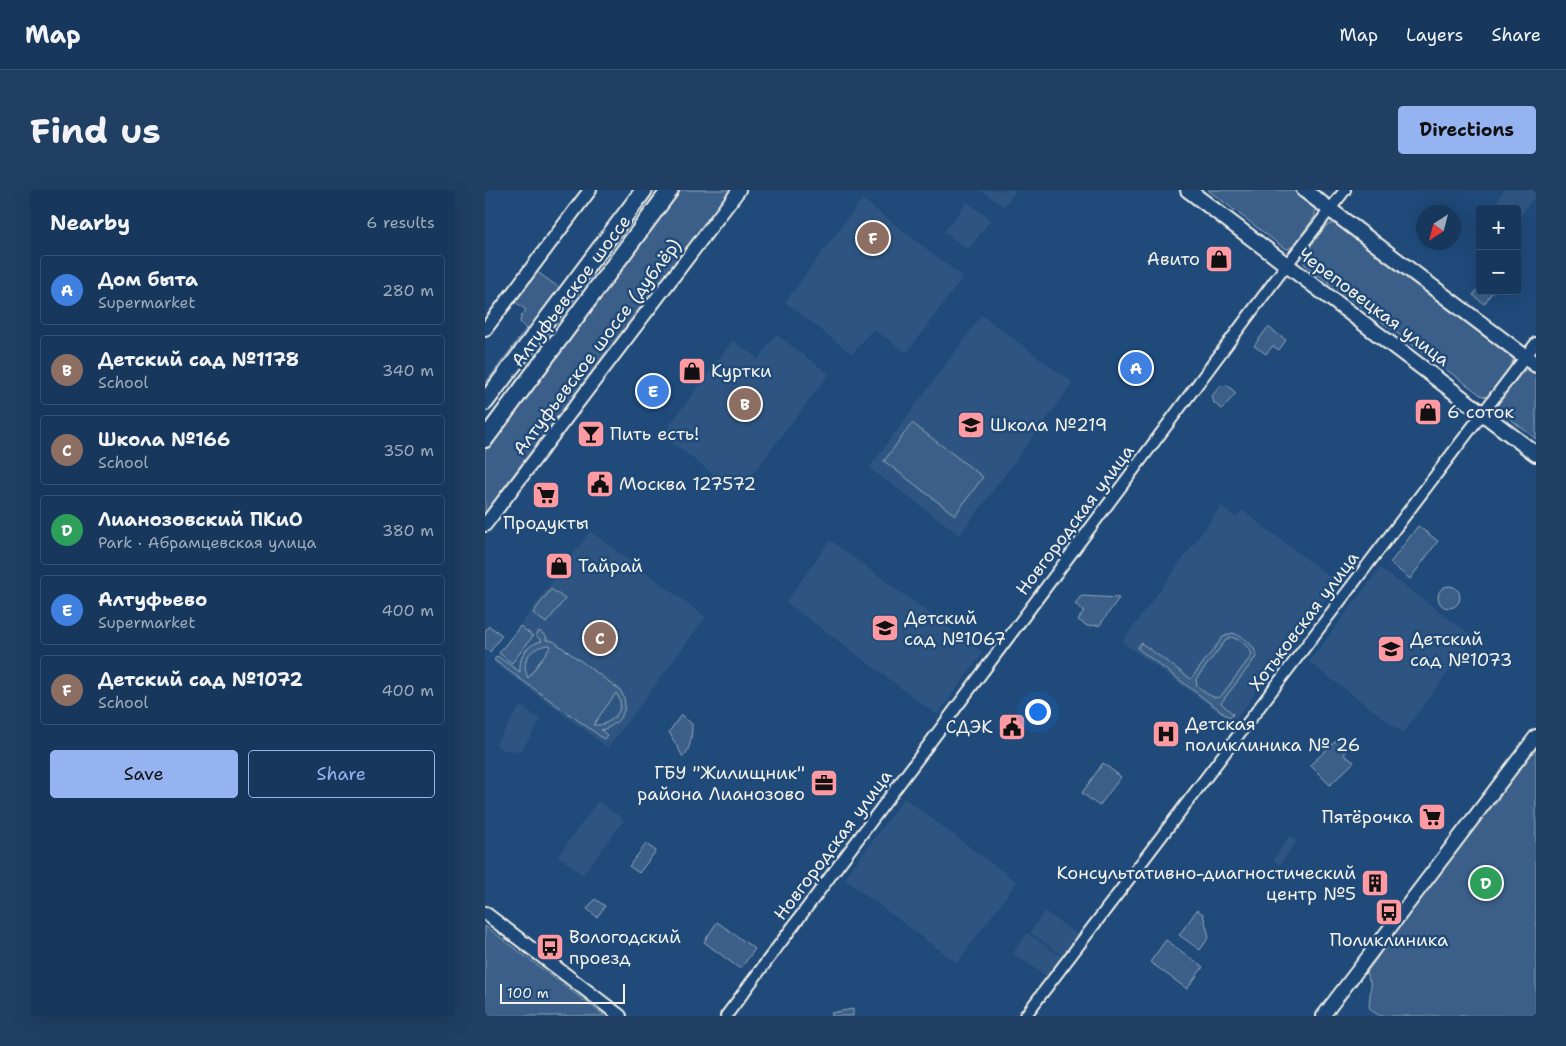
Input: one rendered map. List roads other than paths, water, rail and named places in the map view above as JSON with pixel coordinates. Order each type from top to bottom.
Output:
[{"type":"main road","name":"Алтуфьевское шоссе","points":[[485,402],[644,190]]},
{"type":"main road","name":"Алтуфьевское шоссе","points":[[485,439],[671,190]]},
{"type":"main road","name":"Череповецкая улица","points":[[1188,190],[1536,454]]},
{"type":"main road","points":[[1304,190],[1530,361]]},
{"type":"street","points":[[485,330],[590,190]]},
{"type":"street","name":"Алтуфьевское шоссе (дублёр)","points":[[485,525],[739,190]]},
{"type":"street","name":"Новгородская улица","points":[[729,1012],[1345,190]]},
{"type":"street","name":"Хотьковская улица","points":[[1025,1016],[1482,413],[1530,361],[1536,342]]},
{"type":"street","points":[[1323,1016],[1536,736]]},
{"type":"street","points":[[485,913],[620,1016]]},
{"type":"place","name":"Детский сад №1072","points":[[873,238]]},
{"type":"place","name":"Авито","points":[[1219,259]]},
{"type":"place","name":"Дом быта","points":[[1136,368]]},
{"type":"place","name":"Куртки","points":[[692,371]]},
{"type":"place","name":"Алтуфьево","points":[[653,391]]},
{"type":"place","name":"Детский сад №1178","points":[[745,404]]},
{"type":"place","name":"6 соток","points":[[1428,412]]},
{"type":"place","name":"Школа №219","points":[[971,425]]},
{"type":"place","name":"Пить есть!","points":[[591,434]]},
{"type":"place","name":"Москва 127572","points":[[600,484]]},
{"type":"place","name":"Продукты","points":[[546,495]]},
{"type":"place","name":"Тайрай","points":[[559,566]]},
{"type":"place","name":"Детский сад №1067","points":[[885,628]]},
{"type":"place","name":"Школа №166","points":[[600,638]]},
{"type":"place","name":"Детский сад №1073","points":[[1391,649]]},
{"type":"place","name":"СДЭК","points":[[1012,727]]},
{"type":"place","name":"Детская поликлиника № 26","points":[[1166,734]]},
{"type":"place","name":"ГБУ \"Жилищник\" района Лианозово","points":[[824,783]]},
{"type":"place","name":"Пятёрочка","points":[[1432,817]]},
{"type":"place","name":"Консультативно-диагностический центр №5","points":[[1375,883]]},
{"type":"place","name":"Лианозовский ПКиО","points":[[1486,883]]},
{"type":"place","name":"Поликлиника","points":[[1389,912]]},
{"type":"place","name":"Вологодский проезд","points":[[550,947]]}]
